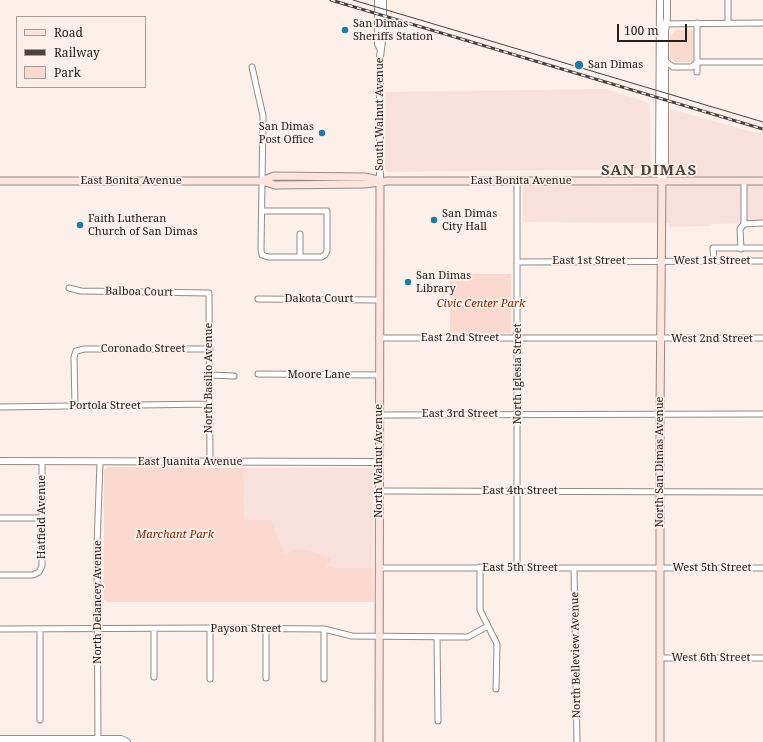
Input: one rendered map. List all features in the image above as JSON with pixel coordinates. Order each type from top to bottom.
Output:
[{"type":"main road","name":"East Bonita Avenue","points":[[0,181],[262,181],[275,185],[365,184],[380,181],[763,181]]},
{"type":"main road","name":"North Walnut Avenue","points":[[379,742],[380,181]]},
{"type":"main road","name":"North San Dimas Avenue","points":[[660,742],[662,181]]},
{"type":"street","name":"South Walnut Avenue","points":[[378,0],[378,44],[380,48]]},
{"type":"street","name":"South Walnut Avenue","points":[[380,181],[380,48],[382,38],[383,0]]},
{"type":"street","points":[[660,0],[665,32],[665,172],[662,181]]},
{"type":"street","points":[[662,181],[659,172],[663,23],[667,0]]},
{"type":"street","points":[[728,0],[728,23]]},
{"type":"street","points":[[663,23],[763,23]]},
{"type":"street","points":[[697,23],[697,72]]},
{"type":"street","points":[[665,61],[673,67],[692,67],[697,62],[763,62]]},
{"type":"street","points":[[252,67],[263,116],[261,250],[262,255],[268,257],[321,257],[325,255],[327,251],[327,211],[262,211]]},
{"type":"street","name":"North Iglesia Street","points":[[517,181],[517,568]]},
{"type":"street","points":[[741,249],[740,229],[744,224],[744,181]]},
{"type":"street","points":[[744,224],[763,223]]},
{"type":"street","points":[[300,234],[300,257]]},
{"type":"street","points":[[714,261],[713,248],[763,248]]},
{"type":"street","name":"East 1st Street","points":[[517,262],[661,261]]},
{"type":"street","name":"West 1st Street","points":[[661,261],[763,261]]},
{"type":"street","name":"Balboa Court","points":[[69,288],[81,292],[209,293]]},
{"type":"street","name":"North Basilio Avenue","points":[[209,293],[210,462]]},
{"type":"street","name":"Dakota Court","points":[[258,299],[379,300]]},
{"type":"street","name":"East 2nd Street","points":[[379,338],[661,339]]},
{"type":"street","name":"West 2nd Street","points":[[661,339],[763,338]]},
{"type":"street","name":"Coronado Street","points":[[75,406],[74,357],[76,351],[84,349],[210,349]]},
{"type":"street","name":"Moore Lane","points":[[258,374],[379,375]]},
{"type":"street","points":[[210,376],[234,376]]},
{"type":"street","name":"Portola Street","points":[[0,407],[210,404]]},
{"type":"street","name":"East 3rd Street","points":[[379,415],[763,414]]},
{"type":"street","name":"East Juanita Avenue","points":[[0,461],[379,462]]},
{"type":"street","name":"Hatfield Avenue","points":[[0,575],[33,574],[39,572],[42,566],[42,461]]},
{"type":"street","name":"North Delancey Avenue","points":[[98,741],[97,546],[100,462]]},
{"type":"street","name":"East 4th Street","points":[[379,491],[763,492]]},
{"type":"street","points":[[0,518],[42,518]]},
{"type":"street","name":"East 5th Street","points":[[379,568],[660,568]]},
{"type":"street","points":[[480,568],[480,610],[497,644],[496,689]]},
{"type":"street","name":"North Belleview Avenue","points":[[574,568],[577,742]]},
{"type":"street","name":"West 5th Street","points":[[660,568],[763,568]]},
{"type":"street","name":"Payson Street","points":[[0,629],[324,629],[352,636],[468,637],[488,626]]},
{"type":"street","points":[[210,628],[210,679]]},
{"type":"street","points":[[40,629],[40,720]]},
{"type":"street","points":[[154,629],[154,677]]},
{"type":"street","points":[[266,629],[266,678]]},
{"type":"street","points":[[324,629],[324,679]]},
{"type":"street","points":[[436,637],[438,721]]},
{"type":"street","name":"West 6th Street","points":[[660,658],[763,658]]},
{"type":"street","points":[[0,739],[121,740],[127,742]]},
{"type":"shaded area","points":[[606,89],[649,103],[651,169],[388,172],[385,169],[386,92]]},
{"type":"shaded area","points":[[670,109],[763,135],[763,223],[669,227],[669,223],[523,222],[523,186],[669,187]]},
{"type":"shaded area","points":[[243,468],[373,468],[373,568],[326,567],[297,549],[285,554],[271,520],[243,519]]},
{"type":"green space","points":[[676,30],[694,30],[693,62],[674,62],[670,56],[670,36]]},
{"type":"green space","name":"Civic Center Park","points":[[450,274],[511,274],[511,333],[450,333]]},
{"type":"green space","name":"Marchant Park","points":[[108,467],[243,468],[244,519],[271,520],[285,554],[297,549],[322,554],[323,556],[331,558],[326,567],[373,568],[374,602],[107,602],[104,599],[104,470]]},
{"type":"tram line","points":[[353,0],[763,122]]},
{"type":"railway","points":[[331,0],[763,129]]},
{"type":"place","name":"San Dimas Sheriffs Station","points":[[345,30]]},
{"type":"place","name":"San Dimas","points":[[579,65]]},
{"type":"place","name":"San Dimas Post Office","points":[[322,133]]},
{"type":"place","name":"San Dimas City Hall","points":[[434,220]]},
{"type":"place","name":"Faith Lutheran Church of San Dimas","points":[[80,225]]},
{"type":"place","name":"San Dimas Library","points":[[408,282]]},
{"type":"district","name":"SAN DIMAS","points":[[649,171]]}]
